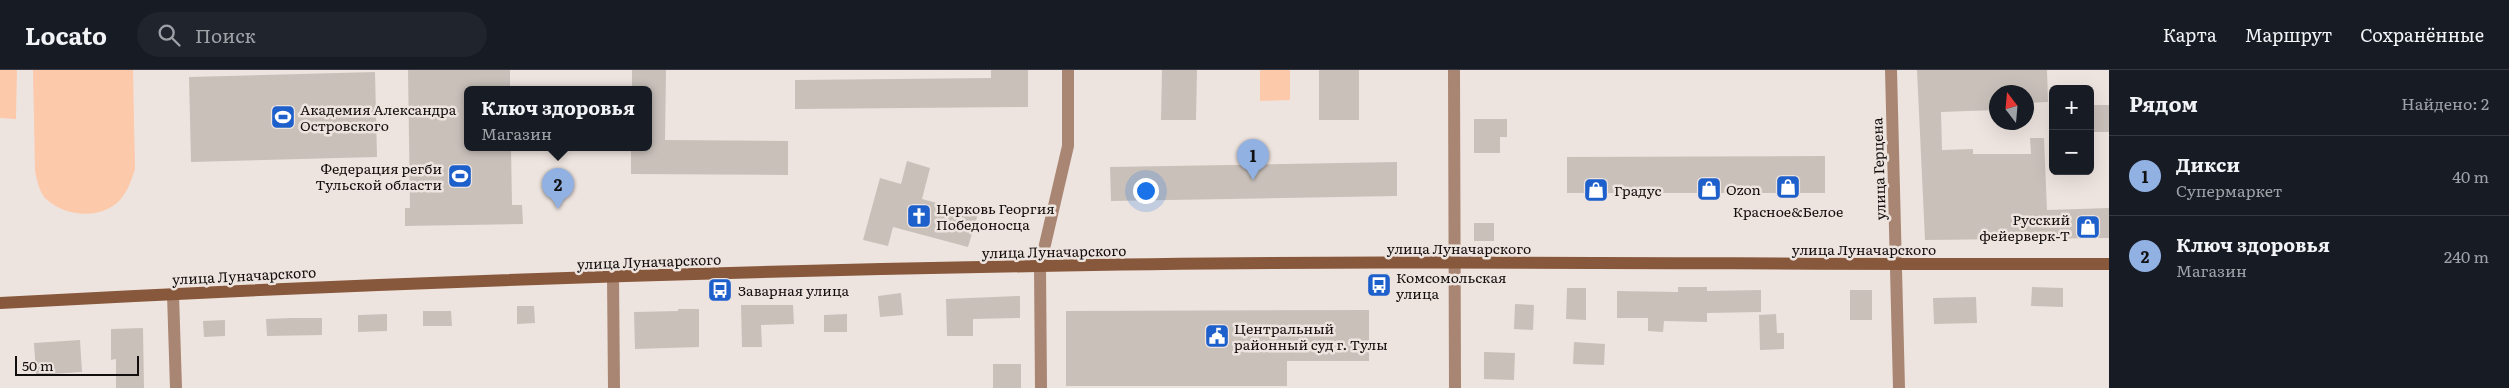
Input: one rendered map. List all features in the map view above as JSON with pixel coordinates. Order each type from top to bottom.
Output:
[{"type":"main road","name":"улица Луначарского","points":[[0,303],[613,276],[1040,266],[1454,263],[2109,264]]},
{"type":"street","points":[[1041,388],[1040,266],[1068,146],[1068,70]]},
{"type":"street","points":[[1454,70],[1455,388]]},
{"type":"street","name":"улица Герцена","points":[[1891,70],[1899,388]]},
{"type":"street","points":[[613,276],[614,388]]},
{"type":"street","points":[[173,294],[176,388]]},
{"type":"shaded area","points":[[0,70],[17,70],[16,119],[0,118]]},
{"type":"shaded area","points":[[33,70],[133,70],[135,169],[131,182],[120,200],[103,211],[83,214],[63,210],[46,199],[42,193],[35,171]]},
{"type":"shaded area","points":[[1260,70],[1290,70],[1290,100],[1260,101]]},
{"type":"building","name":"Федерация регби Тульской области","points":[[408,70],[510,70],[510,86],[464,86],[464,151],[511,151],[512,205],[522,205],[523,224],[405,226],[405,208],[410,208]]},
{"type":"building","points":[[632,70],[666,70],[665,140],[788,141],[788,175],[631,174],[631,151],[652,151],[652,86],[632,86]]},
{"type":"building","points":[[991,70],[1028,70],[1028,107],[795,109],[795,80],[991,78]]},
{"type":"building","points":[[1162,70],[1197,70],[1196,120],[1161,120]]},
{"type":"building","points":[[1319,70],[1359,70],[1359,120],[1319,120]]},
{"type":"building","points":[[1917,70],[2047,70],[2048,102],[2034,103],[2034,85],[1989,85],[1989,110],[1941,112],[1942,150],[1973,149],[1973,154],[2031,154],[2030,138],[2044,138],[2047,210],[2109,208],[2109,238],[1925,240]]},
{"type":"building","name":"Академия Александра Островского","points":[[375,72],[377,157],[191,162],[189,77]]},
{"type":"building","points":[[2094,105],[2109,105],[2109,132],[2094,132]]},
{"type":"building","points":[[1474,119],[1507,119],[1507,137],[1500,137],[1500,153],[1474,153]]},
{"type":"building","points":[[1825,156],[1825,193],[1567,193],[1567,157]]},
{"type":"building","points":[[907,161],[930,168],[922,199],[978,214],[968,247],[893,227],[888,246],[863,240],[880,178],[901,184]]},
{"type":"building","points":[[1397,162],[1397,196],[1111,201],[1110,167]]},
{"type":"building","points":[[1474,223],[1494,223],[1494,241],[1474,241]]},
{"type":"building","points":[[1678,287],[1707,287],[1707,291],[1761,290],[1761,312],[1707,313],[1707,322],[1664,321],[1663,332],[1648,331],[1648,318],[1617,318],[1617,291],[1678,292]]},
{"type":"building","points":[[2032,287],[2063,288],[2063,307],[2031,306]]},
{"type":"building","points":[[1567,288],[1586,288],[1586,320],[1566,319]]},
{"type":"building","points":[[1850,290],[1872,290],[1872,320],[1850,320]]},
{"type":"building","points":[[901,293],[903,315],[880,317],[878,296]]},
{"type":"building","points":[[1020,296],[1020,318],[973,319],[973,336],[947,336],[946,299]]},
{"type":"building","points":[[1976,297],[1977,323],[1934,324],[1933,298]]},
{"type":"building","points":[[1515,304],[1534,305],[1533,330],[1514,329]]},
{"type":"building","points":[[741,305],[793,305],[794,324],[761,325],[762,347],[742,347]]},
{"type":"building","points":[[517,306],[534,306],[535,323],[517,324]]},
{"type":"building","points":[[678,309],[699,309],[699,347],[635,349],[634,312],[678,311]]},
{"type":"building","name":"Центральный районный суд г. Тулы","points":[[1369,310],[1369,361],[1287,361],[1287,386],[1066,386],[1066,311]]},
{"type":"building","points":[[423,311],[451,311],[452,326],[423,326]]},
{"type":"building","points":[[387,314],[387,331],[358,332],[358,315]]},
{"type":"building","points":[[847,314],[847,332],[824,332],[824,315]]},
{"type":"building","points":[[1776,314],[1777,333],[1784,333],[1784,349],[1760,350],[1759,315]]},
{"type":"building","points":[[322,318],[322,335],[267,336],[266,319]]},
{"type":"building","points":[[225,320],[225,336],[204,337],[203,321]]},
{"type":"building","points":[[143,328],[144,388],[116,388],[116,359],[111,360],[111,329]]},
{"type":"building","points":[[80,340],[82,372],[36,375],[34,343]]},
{"type":"building","points":[[1574,342],[1605,344],[1604,365],[1573,364]]},
{"type":"building","points":[[1484,352],[1515,353],[1514,380],[1484,379]]},
{"type":"building","points":[[993,364],[1021,364],[1021,388],[993,388]]},
{"type":"place","name":"Академия Александра Островского","points":[[283,117]]},
{"type":"place","name":"Федерация регби Тульской области","points":[[460,176]]},
{"type":"place","name":"Дикси","points":[[1253,180]]},
{"type":"place","name":"Красное&Белое","points":[[1788,187]]},
{"type":"place","name":"Ozon","points":[[1709,189]]},
{"type":"place","name":"Градус","points":[[1596,190]]},
{"type":"place","name":"Ключ здоровья","points":[[558,209]]},
{"type":"place","name":"Церковь Георгия Победоносца","points":[[919,216]]},
{"type":"place","name":"Русский фейерверк-Т","points":[[2088,227]]},
{"type":"place","name":"Комсомольская улица","points":[[1379,285]]},
{"type":"place","name":"Заварная улица","points":[[720,290]]},
{"type":"place","name":"Центральный районный суд г. Тулы","points":[[1217,336]]}]
